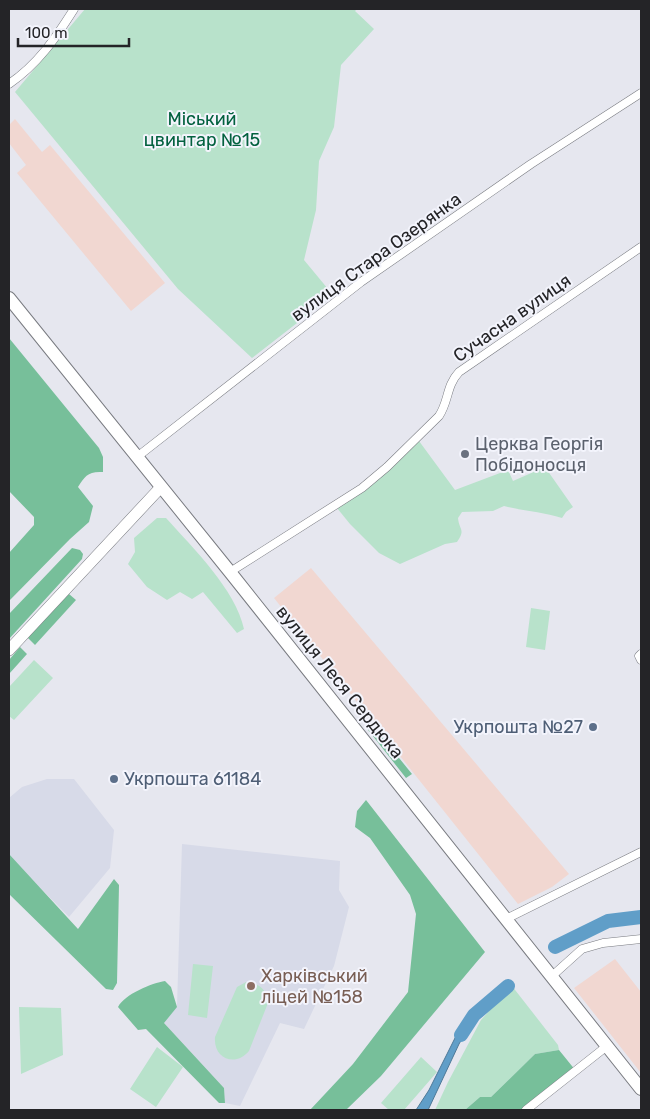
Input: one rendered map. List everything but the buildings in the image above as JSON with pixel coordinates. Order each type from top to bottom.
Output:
[{"type":"main road","name":"вулиця Леся Сердюка","points":[[9,298],[230,572],[641,1089]]},
{"type":"street","points":[[9,84],[35,64],[61,30],[74,9]]},
{"type":"street","name":"вулиця Стара Озерянка","points":[[138,457],[361,282],[530,164],[641,94]]},
{"type":"street","name":"Сучасна вулиця","points":[[230,572],[362,488],[388,467],[439,416],[444,408],[452,380],[459,372],[641,247]]},
{"type":"street","points":[[9,650],[161,487]]},
{"type":"street","points":[[641,654],[639,656],[641,660]]},
{"type":"street","points":[[506,919],[641,852]]},
{"type":"street","points":[[548,972],[582,949],[603,943],[641,939]]},
{"type":"street","points":[[526,1110],[607,1046]]},
{"type":"shaded area","points":[[15,119],[42,152],[50,145],[165,283],[131,311],[17,173],[26,165],[9,143],[9,125]]},
{"type":"shaded area","points":[[311,568],[569,874],[552,887],[518,904],[274,598]]},
{"type":"shaded area","points":[[47,779],[74,779],[114,830],[110,868],[69,917],[9,856],[9,798],[22,787]]},
{"type":"shaded area","name":"Харківський ліцей №158","points":[[182,844],[340,861],[339,890],[349,907],[334,966],[304,1029],[280,1023],[240,1106],[225,1103],[224,1088],[164,1023],[177,1006]]},
{"type":"shaded area","points":[[615,959],[641,992],[641,1073],[574,988]]},
{"type":"green space","name":"Міський цвинтар №15","points":[[85,9],[357,9],[355,11],[374,29],[341,65],[334,127],[319,161],[316,210],[304,260],[333,295],[252,358],[178,289],[15,92]]},
{"type":"green space","points":[[9,338],[99,448],[103,457],[103,472],[94,472],[88,475],[78,487],[93,506],[89,522],[9,601],[9,553],[34,525],[34,517],[9,491]]},
{"type":"green space","points":[[419,441],[455,490],[508,470],[513,481],[545,467],[573,507],[562,518],[504,506],[493,511],[462,512],[458,518],[462,532],[457,542],[445,544],[400,564],[379,553],[337,508],[364,491]]},
{"type":"green space","points":[[157,518],[166,518],[223,584],[239,614],[244,629],[237,633],[203,592],[192,599],[180,592],[167,600],[147,587],[128,564],[135,552],[134,538]]},
{"type":"green space","points":[[72,548],[80,550],[83,554],[82,559],[9,639],[9,614]]},
{"type":"green space","points":[[69,594],[76,600],[35,645],[27,637]]},
{"type":"green space","points":[[531,608],[550,611],[545,650],[526,647]]},
{"type":"green space","points":[[20,647],[27,654],[9,674],[9,660]]},
{"type":"green space","points":[[34,660],[53,678],[14,720],[9,716],[9,687]]},
{"type":"green space","points":[[370,722],[412,774],[406,778],[365,726]]},
{"type":"green space","points":[[366,800],[485,952],[381,1076],[346,1110],[310,1110],[353,1064],[408,992],[416,914],[410,895],[370,838],[355,827],[357,811]]},
{"type":"green space","points":[[9,854],[78,929],[114,879],[119,885],[117,983],[113,990],[106,989],[9,894]]},
{"type":"green space","points":[[193,964],[213,966],[207,1018],[188,1015]]},
{"type":"green space","points":[[165,981],[171,987],[177,1007],[164,1023],[224,1088],[225,1103],[219,1103],[146,1029],[138,1030],[118,1007],[121,1002],[133,994],[153,984]]},
{"type":"green space","points":[[246,982],[262,988],[268,1003],[249,1051],[238,1059],[232,1060],[221,1055],[215,1044],[215,1037],[237,987]]},
{"type":"green space","points":[[512,986],[558,1045],[559,1050],[535,1054],[491,1097],[480,1097],[465,1110],[435,1110],[481,1020]]},
{"type":"green space","points":[[19,1007],[61,1008],[63,1055],[21,1074]]},
{"type":"green space","points":[[157,1047],[183,1067],[156,1107],[130,1089]]},
{"type":"green space","points":[[559,1050],[576,1071],[526,1110],[465,1110],[480,1097],[491,1097],[535,1054]]},
{"type":"green space","points":[[421,1057],[437,1072],[404,1110],[389,1110],[381,1103]]},
{"type":"water","points":[[465,1018],[474,1019],[459,1044],[428,1110],[416,1110],[429,1090]]},
{"type":"waterway","points":[[555,947],[608,921],[641,917]]},
{"type":"waterway","points":[[461,1035],[474,1015],[508,986]]},
{"type":"place","name":"Церква Георгія Побідоносця","points":[[465,454]]},
{"type":"place","name":"Укрпошта №27","points":[[593,727]]},
{"type":"place","name":"Укрпошта 61184","points":[[114,779]]},
{"type":"place","name":"Харківський ліцей №158","points":[[251,986]]}]
